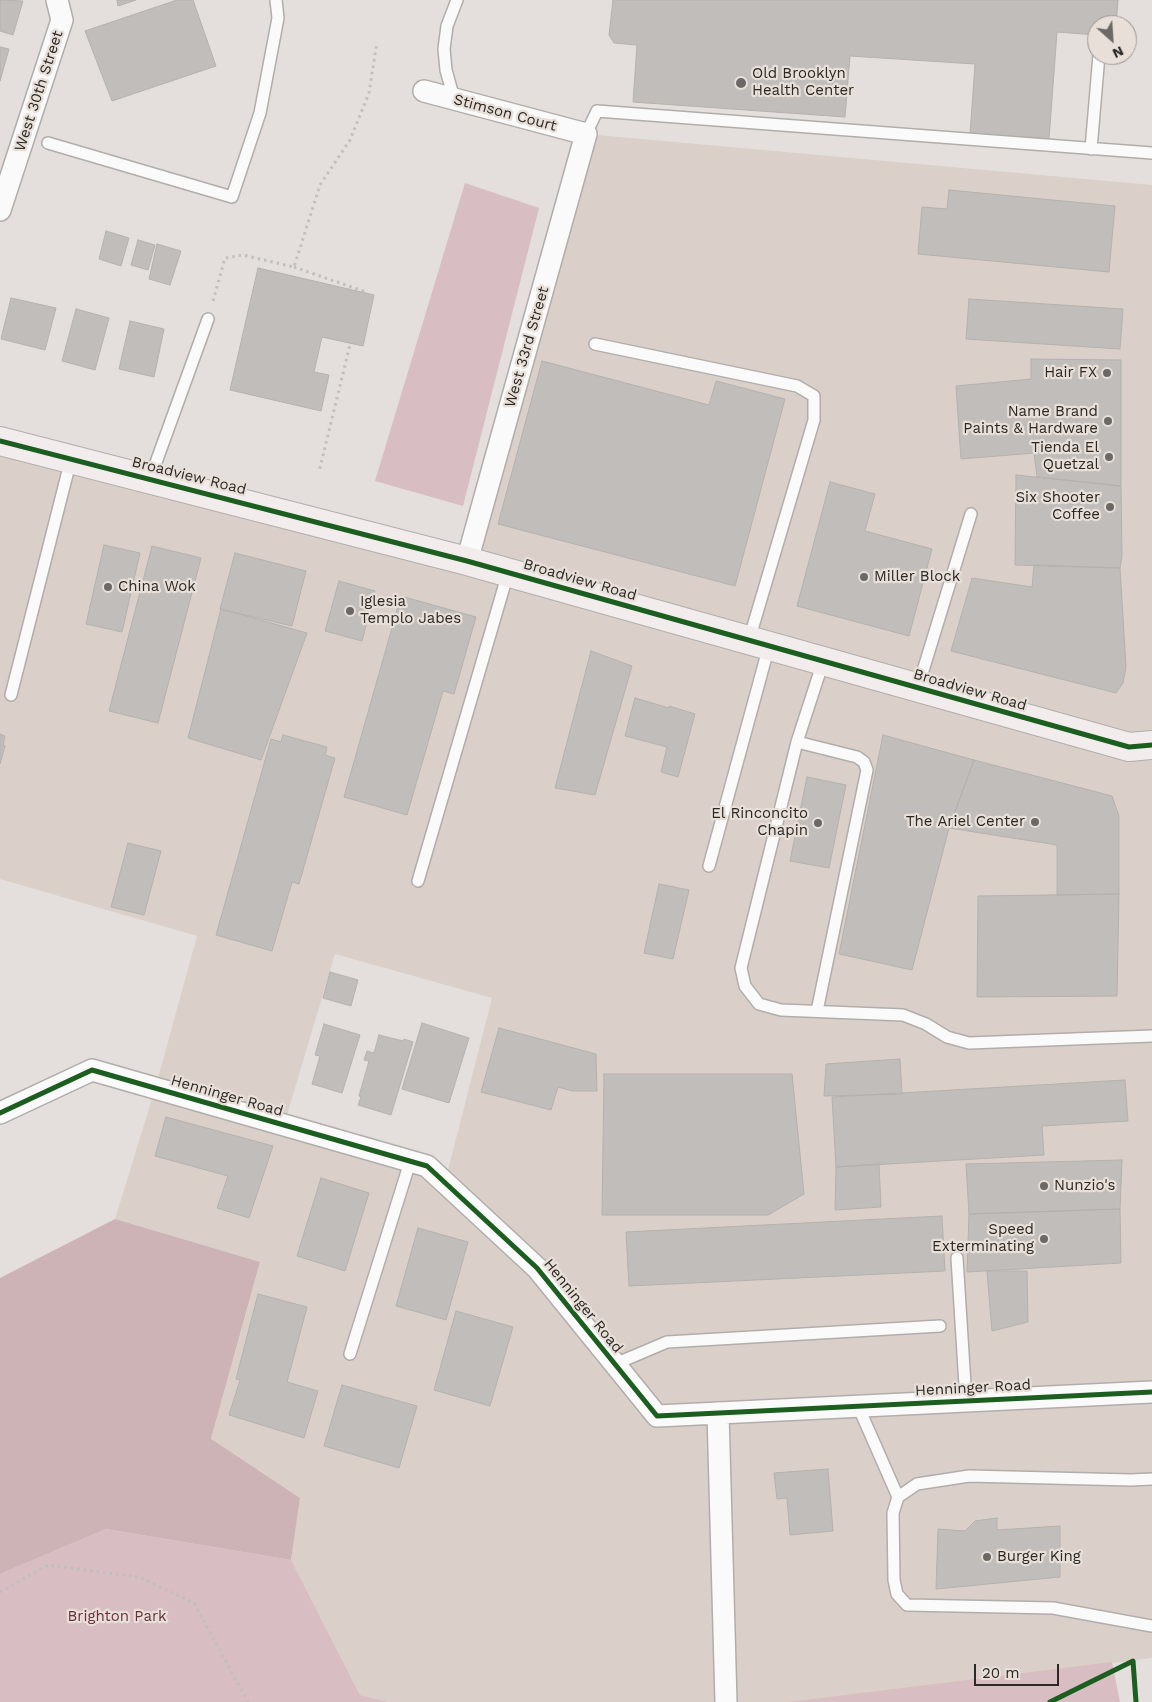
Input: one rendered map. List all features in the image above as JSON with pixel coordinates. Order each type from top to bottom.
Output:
[{"type":"main road","name":"Broadview Road","points":[[0,441],[508,572],[1129,747],[1152,744]]},
{"type":"street","name":"West 30th Street","points":[[0,210],[62,20],[57,0]]},
{"type":"street","name":"Stimson Court","points":[[424,91],[586,134]]},
{"type":"street","name":"West 33rd Street","points":[[467,561],[586,134]]},
{"type":"street","name":"Henninger Road","points":[[0,1113],[92,1070],[427,1166],[537,1268],[657,1416],[1152,1392]]},
{"type":"street","points":[[718,1413],[726,1702]]},
{"type":"lane","points":[[48,143],[232,196],[260,113],[278,18],[276,0]]},
{"type":"lane","points":[[454,99],[446,70],[444,49],[447,26],[457,0]]},
{"type":"lane","points":[[1092,149],[1098,65]]},
{"type":"lane","points":[[586,134],[597,111],[1152,153]]},
{"type":"lane","points":[[150,480],[208,320]]},
{"type":"lane","points":[[595,344],[797,386],[814,396],[814,420],[759,643],[710,866]]},
{"type":"lane","points":[[11,696],[71,459]]},
{"type":"lane","points":[[917,688],[971,514]]},
{"type":"lane","points":[[418,881],[508,572]]},
{"type":"lane","points":[[823,662],[797,742],[741,968],[745,986],[759,1004],[781,1010],[903,1015],[926,1024],[947,1037],[969,1043],[1152,1036]]},
{"type":"lane","points":[[797,742],[856,757],[864,762],[867,770],[817,1012]]},
{"type":"lane","points":[[350,1354],[410,1162]]},
{"type":"lane","points":[[957,1258],[966,1401]]},
{"type":"lane","points":[[615,1364],[667,1342],[940,1326]]},
{"type":"lane","points":[[858,1406],[898,1497]]},
{"type":"lane","points":[[1152,1479],[969,1476],[917,1484],[898,1497],[893,1513],[894,1580],[898,1594],[907,1605],[1053,1608],[1152,1626]]},
{"type":"path","points":[[294,267],[320,185],[350,140],[369,93],[377,42]]},
{"type":"path","points":[[208,320],[225,258],[243,256],[294,267],[363,291],[319,472]]},
{"type":"path","points":[[0,1592],[48,1565],[139,1577],[194,1603],[248,1702]]},
{"type":"shaded area","points":[[586,134],[1152,185],[1152,1658],[802,1702],[389,1702],[360,1695],[291,1560],[300,1498],[211,1440],[260,1263],[115,1219],[155,1089],[197,936],[0,879],[0,441],[466,561]],"holes":[[[335,954],[492,998],[445,1182],[284,1125]]]},
{"type":"shaded area","points":[[115,1219],[260,1262],[211,1439],[300,1498],[291,1560],[106,1529],[0,1574],[0,1278]]},
{"type":"green space","points":[[465,183],[539,208],[463,506],[375,481]]},
{"type":"green space","name":"Brighton Park","points":[[106,1529],[291,1560],[360,1695],[389,1702],[0,1702],[0,1574]]},
{"type":"green space","points":[[1112,1662],[1120,1702],[789,1702]]},
{"type":"building","points":[[0,0],[23,1],[13,35],[0,31]]},
{"type":"building","points":[[117,0],[136,0],[118,6]]},
{"type":"building","points":[[177,0],[193,0],[216,66],[112,101],[85,31]]},
{"type":"building","name":"Old Brooklyn Health Center","points":[[613,0],[1118,0],[1117,15],[1087,15],[1087,34],[1057,32],[1049,139],[970,134],[975,64],[850,56],[845,117],[633,102],[637,45],[614,43],[609,35]]},
{"type":"building","points":[[0,47],[9,49],[0,81]]},
{"type":"building","points":[[949,190],[1115,206],[1109,272],[918,254],[922,207],[947,209]]},
{"type":"building","points":[[106,231],[129,238],[121,266],[99,259]]},
{"type":"building","points":[[138,240],[155,245],[148,270],[131,265]]},
{"type":"building","points":[[157,244],[181,251],[170,285],[149,279]]},
{"type":"building","points":[[258,268],[374,295],[363,346],[322,337],[314,372],[329,375],[321,411],[230,390]]},
{"type":"building","points":[[11,298],[56,308],[45,350],[1,339]]},
{"type":"building","points":[[969,299],[1123,309],[1120,349],[966,339]]},
{"type":"building","points":[[76,309],[109,318],[95,370],[62,361]]},
{"type":"building","points":[[130,321],[164,329],[154,377],[119,369]]},
{"type":"building","points":[[1031,359],[1121,360],[1121,486],[1037,477],[1034,453],[961,459],[956,386],[1031,379]]},
{"type":"building","points":[[542,361],[709,405],[716,381],[785,399],[735,586],[498,524]]},
{"type":"building","points":[[1016,475],[1121,486],[1122,556],[1120,568],[1015,565]]},
{"type":"building","name":"Miller Block","points":[[830,482],[875,494],[865,531],[932,549],[909,636],[797,606]]},
{"type":"building","points":[[104,545],[140,553],[122,632],[86,624]]},
{"type":"building","points":[[152,546],[201,558],[158,723],[109,711]]},
{"type":"building","points":[[235,553],[306,571],[292,626],[220,609]]},
{"type":"building","points":[[1034,565],[1120,568],[1126,667],[1123,683],[1116,693],[951,651],[972,578],[1032,587]]},
{"type":"building","name":"Iglesia Templo Jabes","points":[[339,581],[375,591],[362,641],[325,631]]},
{"type":"building","points":[[401,596],[476,617],[454,694],[443,691],[407,815],[344,797]]},
{"type":"building","points":[[221,609],[307,633],[261,760],[188,738]]},
{"type":"building","points":[[591,651],[632,666],[595,795],[555,788]]},
{"type":"building","points":[[635,698],[695,714],[678,777],[661,772],[667,747],[625,736]]},
{"type":"building","points":[[0,734],[5,736],[3,745],[5,746],[0,764]]},
{"type":"building","points":[[283,735],[327,747],[325,755],[335,758],[299,884],[292,882],[272,951],[216,935],[271,739],[281,742]]},
{"type":"building","points":[[883,735],[974,760],[949,828],[912,970],[839,954]]},
{"type":"building","name":"The Ariel Center","points":[[974,760],[1112,796],[1119,816],[1119,894],[1057,895],[1057,845],[949,828]]},
{"type":"building","name":"El Rinconcito Chapin","points":[[807,777],[846,785],[829,868],[790,861]]},
{"type":"building","points":[[128,843],[161,851],[144,915],[111,907]]},
{"type":"building","points":[[659,884],[689,890],[673,959],[644,953]]},
{"type":"building","points":[[1119,894],[1117,996],[977,997],[978,896]]},
{"type":"building","points":[[330,972],[358,980],[351,1006],[323,998]]},
{"type":"building","points":[[422,1023],[469,1038],[449,1103],[402,1089]]},
{"type":"building","points":[[324,1024],[360,1035],[342,1093],[312,1084],[320,1056],[315,1055]]},
{"type":"building","points":[[499,1028],[596,1054],[597,1091],[573,1091],[558,1087],[551,1110],[481,1092]]},
{"type":"building","points":[[379,1035],[413,1042],[391,1115],[358,1105],[369,1061],[364,1060],[367,1051],[374,1053]]},
{"type":"building","points":[[900,1059],[902,1094],[824,1096],[826,1064]]},
{"type":"building","points":[[604,1074],[792,1074],[804,1194],[768,1215],[602,1215]]},
{"type":"building","points":[[1125,1080],[1128,1121],[1042,1126],[1044,1155],[836,1167],[832,1097]]},
{"type":"building","points":[[166,1117],[273,1146],[249,1218],[217,1208],[228,1176],[155,1156]]},
{"type":"building","name":"Nunzio's","points":[[1122,1160],[1120,1209],[969,1214],[966,1164]]},
{"type":"building","points":[[879,1164],[881,1207],[835,1210],[836,1167]]},
{"type":"building","points":[[321,1178],[369,1193],[345,1271],[297,1256]]},
{"type":"building","name":"Speed Exterminating","points":[[1120,1209],[1121,1263],[967,1272],[969,1214]]},
{"type":"building","points":[[942,1216],[945,1271],[629,1286],[626,1232]]},
{"type":"building","points":[[418,1228],[468,1242],[446,1320],[396,1306]]},
{"type":"building","points":[[987,1271],[1027,1271],[1028,1322],[992,1331]]},
{"type":"building","points":[[258,1294],[307,1307],[287,1382],[318,1391],[304,1438],[229,1415],[240,1380],[236,1379]]},
{"type":"building","points":[[456,1311],[513,1327],[490,1406],[434,1390]]},
{"type":"building","points":[[342,1385],[417,1406],[399,1468],[324,1446]]},
{"type":"building","points":[[828,1469],[833,1531],[790,1535],[787,1498],[777,1499],[774,1473]]},
{"type":"building","points":[[997,1518],[997,1530],[1060,1526],[1060,1577],[936,1589],[938,1529],[965,1531],[975,1521]]},
{"type":"cycle path","points":[[0,441],[467,561],[1129,747],[1152,745]]},
{"type":"cycle path","points":[[0,1113],[92,1070],[427,1166],[537,1268],[657,1416],[1152,1392]]},
{"type":"cycle path","points":[[1050,1702],[1133,1661],[1136,1702]]},
{"type":"place","name":"Old Brooklyn Health Center","points":[[741,83]]},
{"type":"place","name":"Hair FX","points":[[1107,373]]},
{"type":"place","name":"Name Brand Paints & Hardware","points":[[1108,421]]},
{"type":"place","name":"Tienda El Quetzal","points":[[1109,457]]},
{"type":"place","name":"Six Shooter Coffee","points":[[1110,507]]},
{"type":"place","name":"Miller Block","points":[[864,577]]},
{"type":"place","name":"China Wok","points":[[108,587]]},
{"type":"place","name":"Iglesia Templo Jabes","points":[[350,611]]},
{"type":"place","name":"The Ariel Center","points":[[1035,822]]},
{"type":"place","name":"El Rinconcito Chapin","points":[[818,823]]},
{"type":"place","name":"Nunzio's","points":[[1044,1186]]},
{"type":"place","name":"Speed Exterminating","points":[[1044,1239]]},
{"type":"place","name":"Burger King","points":[[987,1557]]}]
